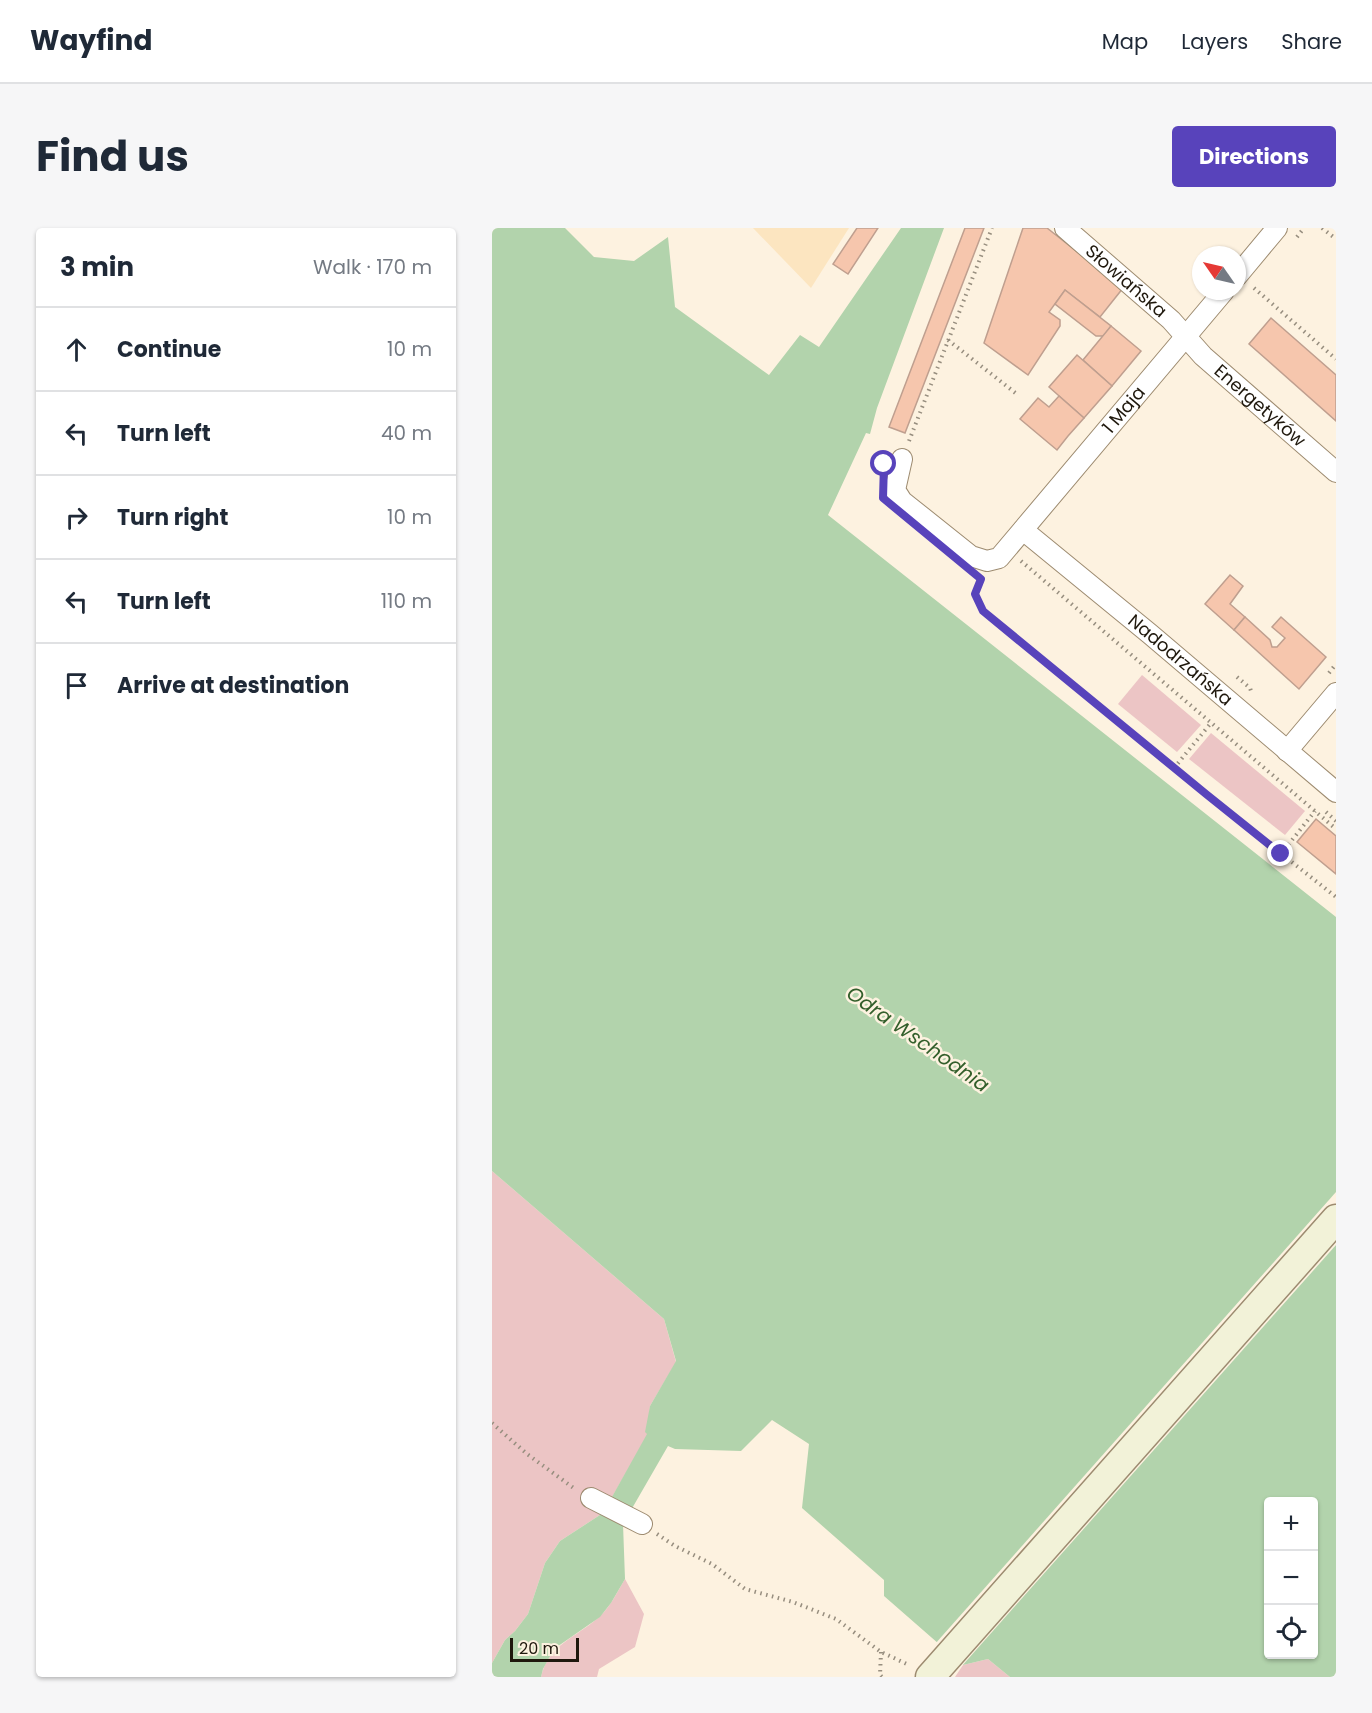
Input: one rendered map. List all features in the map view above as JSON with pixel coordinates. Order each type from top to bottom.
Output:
[{"type":"main road","points":[[922,1672],[1336,1219]]},
{"type":"street","name":"Słowiańska","points":[[1065,228],[1170,320],[1185,336]]},
{"type":"street","points":[[1246,265],[1277,228]]},
{"type":"street","name":"1 Maja","points":[[1007,550],[1216,300]]},
{"type":"street","name":"Energetyków","points":[[1185,336],[1203,356],[1336,472]]},
{"type":"street","points":[[902,459],[895,490],[902,501],[971,556],[987,561],[999,558],[1007,550]]},
{"type":"street","name":"Nadodrzańska","points":[[1023,530],[1336,792]]},
{"type":"street","points":[[1287,751],[1329,687]]},
{"type":"street","points":[[584,1494],[649,1529]]},
{"type":"path","points":[[902,459],[992,228]]},
{"type":"path","points":[[1322,228],[1336,239]]},
{"type":"path","points":[[1253,287],[1336,359]]},
{"type":"path","points":[[948,340],[1018,395]]},
{"type":"path","points":[[1007,550],[1336,829]]},
{"type":"path","points":[[981,579],[975,594],[983,611],[1336,897]]},
{"type":"path","points":[[1329,687],[1336,664]]},
{"type":"path","points":[[1232,673],[1250,688],[1253,699]]},
{"type":"path","points":[[1174,768],[1211,723]]},
{"type":"path","points":[[1318,805],[1336,821]]},
{"type":"path","points":[[1281,854],[1315,811]]},
{"type":"path","points":[[492,1423],[527,1454],[584,1494]]},
{"type":"path","points":[[649,1529],[675,1546],[712,1564],[745,1589],[793,1602],[836,1618],[881,1652],[922,1672]]},
{"type":"path","points":[[881,1652],[880,1676],[882,1677]]},
{"type":"shaded area","points":[[753,228],[849,228],[811,288]]},
{"type":"shaded area","points":[[1142,675],[1201,725],[1177,752],[1118,704]]},
{"type":"shaded area","points":[[1211,733],[1305,811],[1285,835],[1189,759]]},
{"type":"shaded area","points":[[492,1171],[664,1319],[676,1362],[650,1406],[648,1434],[603,1513],[560,1541],[545,1563],[528,1614],[505,1640],[492,1663]]},
{"type":"shaded area","points":[[625,1579],[644,1614],[635,1647],[599,1669],[597,1677],[541,1677],[556,1649],[602,1614]]},
{"type":"shaded area","points":[[988,1659],[1010,1677],[955,1677],[963,1665]]},
{"type":"water","name":"Odra Wschodnia","points":[[492,228],[565,228],[594,257],[634,261],[668,237],[675,307],[769,375],[800,335],[819,347],[901,228],[944,228],[877,408],[870,434],[866,433],[828,515],[1336,917],[1336,1677],[1010,1677],[988,1659],[963,1665],[884,1596],[884,1580],[802,1508],[809,1444],[772,1420],[741,1451],[675,1449],[668,1446],[623,1524],[625,1579],[611,1603],[600,1617],[554,1649],[541,1677],[492,1677],[492,1663],[505,1640],[528,1614],[545,1563],[560,1541],[603,1513],[647,1434],[645,1432],[650,1406],[676,1361],[664,1319],[492,1171]]},
{"type":"pier","points":[[1336,1192],[1336,1245],[961,1667],[935,1644]]},
{"type":"building","points":[[857,228],[878,228],[848,274],[833,264]]},
{"type":"building","points":[[965,228],[984,228],[905,433],[889,427]]},
{"type":"building","points":[[1023,228],[1047,228],[1123,288],[1100,317],[1065,290],[1049,312],[1060,320],[1060,326],[1028,375],[984,343]]},
{"type":"building","points":[[1065,290],[1111,326],[1104,336],[1096,336],[1055,304]]},
{"type":"building","points":[[1271,318],[1336,375],[1336,421],[1249,344]]},
{"type":"building","points":[[1111,326],[1141,351],[1112,386],[1083,360]]},
{"type":"building","points":[[1077,355],[1112,386],[1084,418],[1049,387]]},
{"type":"building","points":[[1059,396],[1084,418],[1057,450],[1020,419],[1038,398],[1049,407]]},
{"type":"building","points":[[1230,575],[1243,586],[1230,604],[1245,617],[1234,630],[1205,604]]},
{"type":"building","points":[[1245,617],[1270,640],[1272,647],[1277,647],[1285,638],[1272,627],[1281,617],[1326,657],[1299,689],[1234,630]]},
{"type":"building","points":[[1316,819],[1336,836],[1336,874],[1297,842]]},
{"type":"route","points":[[884,464],[883,498],[981,579],[975,594],[983,611],[1281,854]]}]
